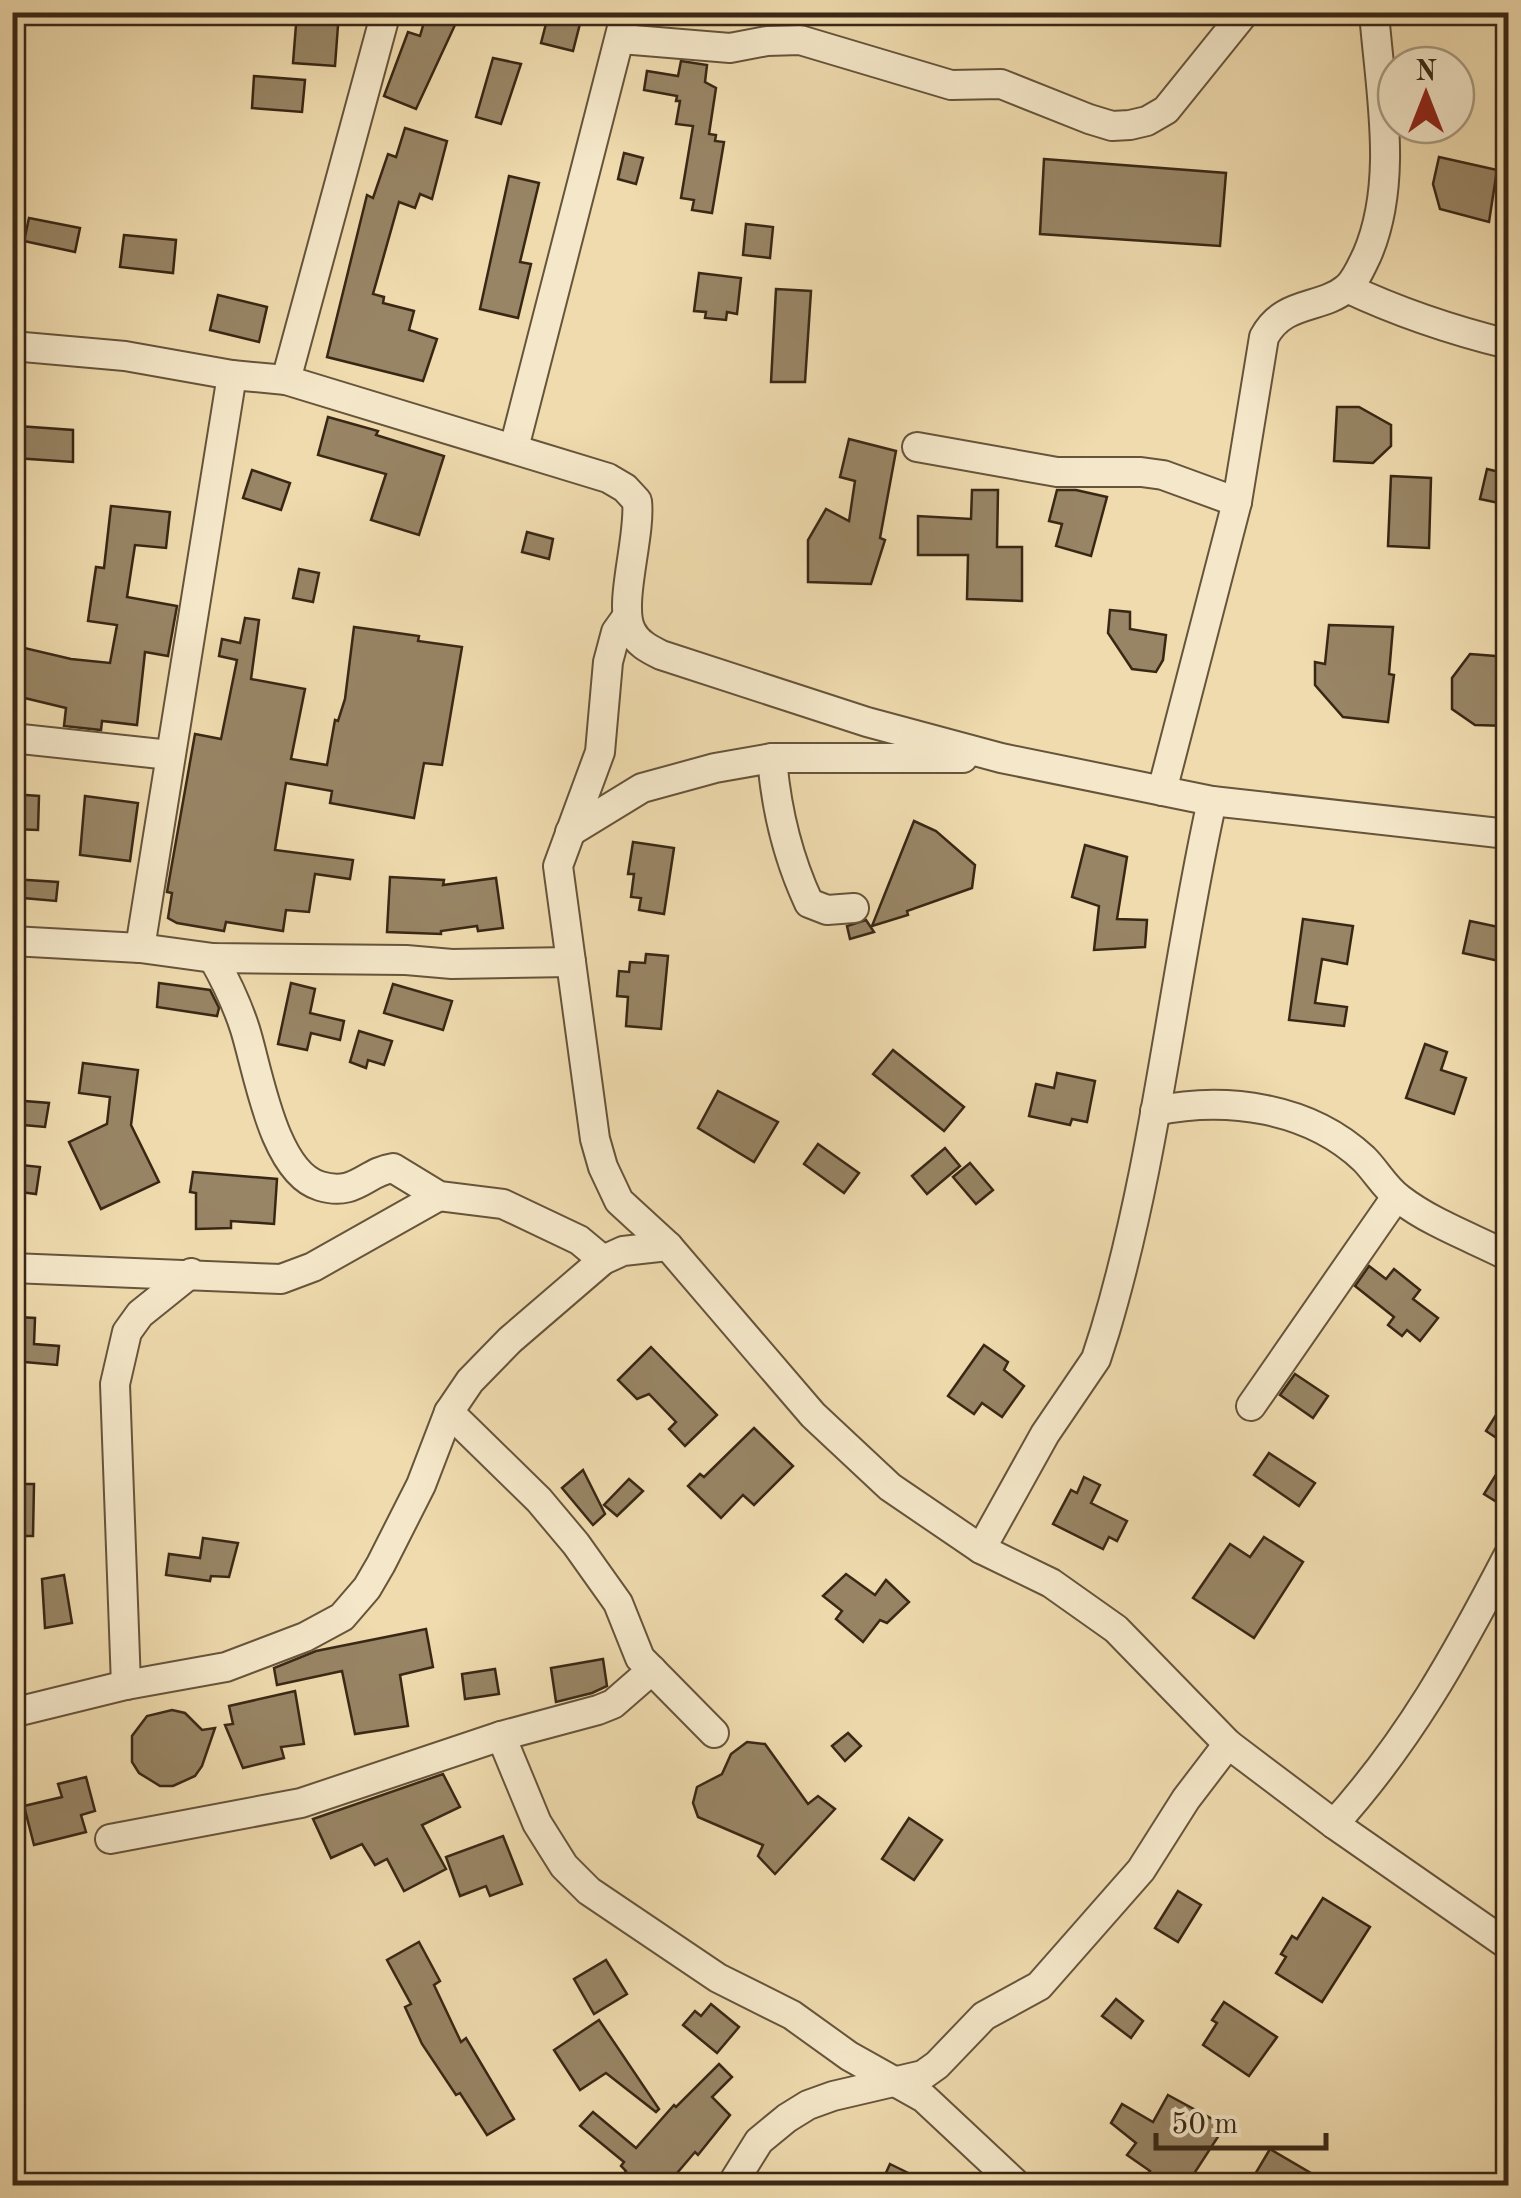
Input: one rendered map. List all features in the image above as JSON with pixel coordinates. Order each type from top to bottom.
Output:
[{"type":"street","points":[[286,380],[386,12]]},
{"type":"street","points":[[514,448],[623,26],[730,48],[800,40],[951,85],[1000,84],[1112,126],[1148,121],[1166,110],[1245,12]]},
{"type":"street","points":[[1162,791],[1237,502],[1264,337],[1272,321],[1347,288],[1376,233],[1386,170],[1374,12]]},
{"type":"street","points":[[1347,288],[1400,314],[1508,344]]},
{"type":"street","points":[[12,346],[125,356],[232,375],[286,380],[608,478],[638,501],[638,534],[626,618],[616,632],[608,662],[600,752],[558,866],[595,1140],[619,1201],[668,1246],[813,1415],[890,1486],[981,1549],[1051,1582],[1116,1630],[1228,1744],[1334,1824],[1508,1945]]},
{"type":"street","points":[[140,948],[232,375]]},
{"type":"street","points":[[917,448],[1058,472],[1163,475],[1237,502]]},
{"type":"street","points":[[626,618],[632,634],[661,656],[867,722],[1000,758],[1212,800],[1508,834]]},
{"type":"street","points":[[12,738],[170,755]]},
{"type":"street","points":[[570,832],[642,788],[772,758],[1000,758]]},
{"type":"street","points":[[772,758],[774,790],[787,842],[810,904],[827,910],[854,908]]},
{"type":"street","points":[[981,1549],[1045,1434],[1096,1359],[1115,1297],[1155,1111],[1212,800]]},
{"type":"street","points":[[12,941],[140,948],[213,958],[452,964],[570,962]]},
{"type":"street","points":[[213,958],[234,996],[280,1146],[298,1171],[318,1186],[343,1188],[362,1185],[393,1168],[439,1196],[503,1204],[579,1240],[603,1260]]},
{"type":"street","points":[[1155,1111],[1222,1103],[1248,1106],[1301,1122],[1333,1136],[1363,1158],[1396,1197],[1508,1256]]},
{"type":"street","points":[[12,1268],[293,1276],[439,1196]]},
{"type":"street","points":[[1251,1406],[1396,1197]]},
{"type":"street","points":[[12,1713],[226,1667],[306,1637],[342,1617],[381,1564],[420,1485],[449,1412],[470,1382],[510,1340],[603,1260],[622,1250],[668,1246]]},
{"type":"street","points":[[126,1686],[115,1384],[127,1332],[140,1314],[191,1273]]},
{"type":"street","points":[[449,1412],[539,1500],[576,1544],[618,1603],[640,1658],[714,1733]]},
{"type":"street","points":[[1334,1824],[1372,1782],[1436,1691],[1508,1556]]},
{"type":"street","points":[[110,1838],[301,1802],[613,1704],[652,1670]]},
{"type":"street","points":[[502,1736],[537,1824],[564,1866],[589,1891],[718,1978],[792,2015],[849,2056],[924,2098],[1018,2186]]},
{"type":"street","points":[[731,2186],[758,2141],[808,2106],[923,2075],[938,2065],[984,2016],[1039,1986],[1057,1970],[1091,1924],[1141,1870],[1186,1799],[1228,1744]]},
{"type":"building","points":[[297,12],[339,12],[335,66],[293,63]]},
{"type":"building","points":[[427,12],[461,12],[416,109],[384,96],[408,32],[420,36]]},
{"type":"building","points":[[549,12],[583,12],[573,51],[541,43]]},
{"type":"building","points":[[493,58],[521,64],[501,124],[476,117]]},
{"type":"building","points":[[681,61],[707,65],[705,82],[716,88],[709,134],[716,135],[715,141],[724,142],[712,213],[692,210],[694,200],[681,198],[693,126],[676,124],[680,101],[676,101],[677,96],[644,90],[647,71],[678,76]]},
{"type":"building","points":[[254,76],[305,80],[302,112],[252,108]]},
{"type":"building","points":[[405,128],[447,141],[432,199],[420,194],[415,208],[399,202],[373,294],[384,297],[383,303],[414,311],[409,330],[437,339],[423,381],[327,357],[367,195],[373,198],[388,154],[396,157]]},
{"type":"building","points":[[624,153],[643,158],[636,184],[618,179]]},
{"type":"building","points":[[1439,157],[1497,170],[1489,222],[1440,209],[1433,184]]},
{"type":"building","points":[[1044,159],[1226,173],[1220,246],[1040,234]]},
{"type":"building","points":[[509,176],[539,183],[520,262],[531,264],[518,318],[480,309]]},
{"type":"building","points":[[29,218],[80,228],[75,252],[24,241]]},
{"type":"building","points":[[746,224],[773,227],[770,258],[743,255]]},
{"type":"building","points":[[124,235],[176,240],[173,273],[120,267]]},
{"type":"building","points":[[699,273],[741,278],[737,314],[727,312],[726,320],[705,318],[706,312],[694,311]]},
{"type":"building","points":[[776,289],[811,291],[805,382],[771,382]]},
{"type":"building","points":[[218,295],[267,307],[259,342],[210,330]]},
{"type":"building","points":[[1337,407],[1359,407],[1391,425],[1391,446],[1373,463],[1334,461]]},
{"type":"building","points":[[328,417],[444,456],[419,535],[371,520],[386,474],[318,455]]},
{"type":"building","points":[[18,426],[73,430],[73,462],[15,458]]},
{"type":"building","points":[[849,439],[896,451],[880,538],[885,540],[871,584],[808,582],[808,540],[826,509],[849,521],[855,481],[840,477]]},
{"type":"building","points":[[1487,469],[1508,474],[1508,505],[1480,499]]},
{"type":"building","points":[[252,470],[290,483],[281,510],[243,498]]},
{"type":"building","points":[[1391,476],[1431,478],[1429,548],[1388,546]]},
{"type":"building","points":[[972,490],[998,490],[997,547],[1022,547],[1022,601],[967,599],[968,555],[918,555],[918,516],[971,519]]},
{"type":"building","points":[[1057,490],[1107,497],[1091,556],[1056,546],[1062,524],[1049,521]]},
{"type":"building","points":[[111,506],[170,512],[166,548],[135,545],[127,597],[177,606],[168,656],[145,652],[137,725],[102,721],[101,730],[64,726],[66,708],[12,695],[12,645],[71,659],[110,663],[117,625],[88,621],[96,567],[104,568]]},
{"type":"building","points":[[527,532],[553,539],[549,559],[522,552]]},
{"type":"building","points":[[299,569],[319,573],[313,602],[293,598]]},
{"type":"building","points":[[1110,610],[1130,612],[1130,629],[1166,635],[1163,660],[1156,672],[1132,669],[1108,633]]},
{"type":"building","points":[[245,618],[259,620],[251,679],[305,689],[291,759],[327,765],[335,720],[338,721],[345,699],[354,627],[462,647],[442,765],[424,763],[414,818],[330,803],[332,791],[286,783],[275,850],[353,860],[350,879],[315,874],[309,912],[286,910],[283,931],[226,922],[224,931],[168,918],[172,893],[167,892],[195,734],[221,739],[237,660],[219,656],[222,639],[240,643]]},
{"type":"building","points":[[1329,625],[1393,627],[1389,674],[1394,675],[1388,722],[1343,717],[1315,685],[1315,662],[1325,664]]},
{"type":"building","points":[[1470,654],[1508,657],[1508,726],[1475,725],[1452,709],[1452,678]]},
{"type":"building","points":[[12,794],[39,796],[38,830],[12,829]]},
{"type":"building","points":[[85,796],[138,803],[130,861],[80,855]]},
{"type":"building","points":[[914,821],[936,831],[975,865],[972,888],[872,926]]},
{"type":"building","points":[[633,842],[674,848],[664,914],[639,910],[641,898],[631,897],[634,874],[628,874]]},
{"type":"building","points":[[1085,845],[1127,857],[1117,919],[1147,920],[1145,947],[1094,950],[1099,906],[1072,897]]},
{"type":"building","points":[[390,877],[444,880],[443,885],[496,878],[503,928],[478,931],[477,926],[441,934],[387,932]]},
{"type":"building","points":[[12,879],[58,882],[56,901],[12,897]]},
{"type":"building","points":[[1303,919],[1353,926],[1347,964],[1322,959],[1315,1003],[1347,1007],[1344,1026],[1289,1020]]},
{"type":"building","points":[[866,920],[874,932],[850,939],[847,926]]},
{"type":"building","points":[[1470,921],[1508,929],[1508,963],[1463,953]]},
{"type":"building","points":[[646,954],[668,956],[661,1029],[626,1026],[628,997],[617,996],[619,971],[629,972],[630,962],[645,963]]},
{"type":"building","points":[[159,983],[210,990],[219,1008],[217,1016],[157,1007]]},
{"type":"building","points":[[291,983],[315,989],[310,1013],[344,1021],[340,1040],[311,1033],[307,1050],[278,1044]]},
{"type":"building","points":[[393,984],[452,1001],[443,1030],[384,1013]]},
{"type":"building","points":[[359,1031],[392,1041],[384,1065],[368,1060],[366,1068],[350,1062]]},
{"type":"building","points":[[1425,1044],[1447,1052],[1441,1070],[1466,1078],[1454,1114],[1406,1098]]},
{"type":"building","points":[[893,1050],[964,1107],[944,1131],[873,1074]]},
{"type":"building","points":[[83,1063],[138,1070],[131,1125],[159,1182],[101,1209],[69,1142],[107,1124],[110,1097],[79,1093]]},
{"type":"building","points":[[1057,1073],[1095,1081],[1087,1122],[1072,1119],[1070,1125],[1029,1116],[1036,1084],[1054,1088]]},
{"type":"building","points":[[718,1091],[778,1122],[754,1162],[698,1128]]},
{"type":"building","points":[[12,1100],[49,1103],[45,1127],[12,1124]]},
{"type":"building","points":[[818,1144],[859,1173],[844,1193],[804,1164]]},
{"type":"building","points":[[945,1148],[960,1166],[927,1194],[912,1176]]},
{"type":"building","points":[[970,1163],[993,1190],[976,1204],[953,1177]]},
{"type":"building","points":[[12,1164],[40,1167],[36,1194],[12,1191]]},
{"type":"building","points":[[193,1172],[277,1179],[274,1224],[231,1221],[231,1228],[196,1229],[196,1193],[190,1192]]},
{"type":"building","points":[[1369,1266],[1386,1279],[1394,1269],[1420,1290],[1413,1299],[1438,1318],[1420,1341],[1407,1330],[1402,1336],[1388,1325],[1394,1317],[1355,1286]]},
{"type":"building","points":[[18,1317],[35,1318],[34,1344],[59,1346],[57,1365],[14,1361]]},
{"type":"building","points":[[984,1345],[1008,1362],[1004,1370],[1024,1386],[1002,1417],[982,1403],[974,1414],[948,1396]]},
{"type":"building","points":[[651,1347],[717,1415],[685,1446],[669,1429],[676,1422],[649,1394],[637,1399],[618,1380]]},
{"type":"building","points":[[1295,1374],[1328,1396],[1313,1418],[1280,1395]]},
{"type":"building","points":[[1508,1396],[1508,1429],[1501,1441],[1486,1431]]},
{"type":"building","points":[[754,1428],[793,1466],[754,1505],[743,1495],[721,1518],[688,1486],[700,1474],[704,1477]]},
{"type":"building","points":[[1269,1453],[1315,1483],[1299,1506],[1254,1475]]},
{"type":"building","points":[[583,1470],[605,1514],[593,1525],[562,1488]]},
{"type":"building","points":[[1497,1473],[1508,1480],[1508,1509],[1484,1494]]},
{"type":"building","points":[[1084,1477],[1100,1485],[1091,1503],[1127,1521],[1117,1541],[1109,1537],[1103,1549],[1053,1524],[1071,1490],[1077,1493]]},
{"type":"building","points":[[629,1479],[643,1491],[617,1516],[604,1505]]},
{"type":"building","points":[[12,1484],[34,1484],[33,1536],[12,1536]]},
{"type":"building","points":[[1264,1537],[1303,1562],[1254,1638],[1193,1598],[1230,1544],[1250,1557]]},
{"type":"building","points":[[203,1538],[238,1543],[229,1577],[211,1576],[210,1581],[166,1575],[169,1554],[200,1558]]},
{"type":"building","points":[[846,1574],[875,1595],[886,1580],[909,1602],[887,1623],[880,1620],[863,1642],[836,1619],[842,1611],[823,1596]]},
{"type":"building","points":[[64,1575],[72,1623],[45,1628],[42,1579]]},
{"type":"building","points":[[426,1629],[433,1667],[400,1675],[408,1726],[355,1734],[342,1671],[277,1685],[274,1668],[316,1651]]},
{"type":"building","points":[[603,1659],[607,1686],[556,1702],[551,1668]]},
{"type":"building","points":[[495,1669],[499,1694],[465,1699],[462,1674]]},
{"type":"building","points":[[295,1691],[304,1744],[281,1747],[284,1758],[243,1768],[225,1725],[233,1724],[229,1706]]},
{"type":"building","points":[[172,1710],[185,1713],[202,1730],[215,1728],[195,1776],[173,1786],[160,1786],[139,1773],[132,1762],[132,1736],[147,1716]]},
{"type":"building","points":[[848,1733],[861,1746],[845,1761],[832,1746]]},
{"type":"building","points":[[747,1742],[765,1744],[808,1804],[818,1796],[835,1809],[775,1874],[758,1856],[763,1845],[698,1817],[693,1803],[697,1787],[722,1774],[731,1754]]},
{"type":"building","points":[[443,1774],[460,1807],[422,1825],[446,1869],[404,1891],[387,1859],[375,1865],[362,1844],[331,1858],[313,1819]]},
{"type":"building","points":[[86,1777],[95,1811],[81,1815],[86,1832],[34,1845],[24,1806],[62,1797],[58,1784]]},
{"type":"building","points":[[909,1818],[942,1840],[914,1880],[882,1859]]},
{"type":"building","points":[[503,1836],[522,1884],[490,1896],[486,1886],[460,1896],[446,1857]]},
{"type":"building","points":[[1178,1891],[1201,1905],[1178,1942],[1155,1928]]},
{"type":"building","points":[[1323,1898],[1370,1927],[1322,2002],[1276,1973],[1292,1936],[1297,1939]]},
{"type":"building","points":[[419,1942],[440,1981],[434,1985],[461,2042],[466,2038],[514,2119],[487,2135],[422,2044],[405,2007],[411,2004],[387,1960]]},
{"type":"building","points":[[606,1960],[627,1994],[594,2014],[574,1979]]},
{"type":"building","points":[[1116,1999],[1143,2021],[1131,2038],[1102,2016]]},
{"type":"building","points":[[1224,2002],[1277,2037],[1249,2076],[1203,2045]]},
{"type":"building","points":[[711,2004],[739,2027],[717,2053],[683,2025],[695,2011],[701,2016]]},
{"type":"building","points":[[599,2020],[659,2109],[656,2112],[606,2073],[580,2090],[554,2050]]},
{"type":"building","points":[[719,2064],[732,2077],[712,2097],[730,2115],[698,2155],[695,2152],[666,2186],[613,2186],[626,2171],[621,2166],[624,2162],[580,2126],[593,2112],[636,2148],[674,2105]]},
{"type":"building","points":[[1168,2095],[1225,2126],[1186,2186],[1139,2186],[1150,2171],[1127,2155],[1136,2143],[1111,2123],[1122,2104],[1153,2122]]},
{"type":"building","points":[[1270,2149],[1333,2186],[1248,2186]]},
{"type":"building","points":[[890,2164],[935,2186],[880,2186]]}]
